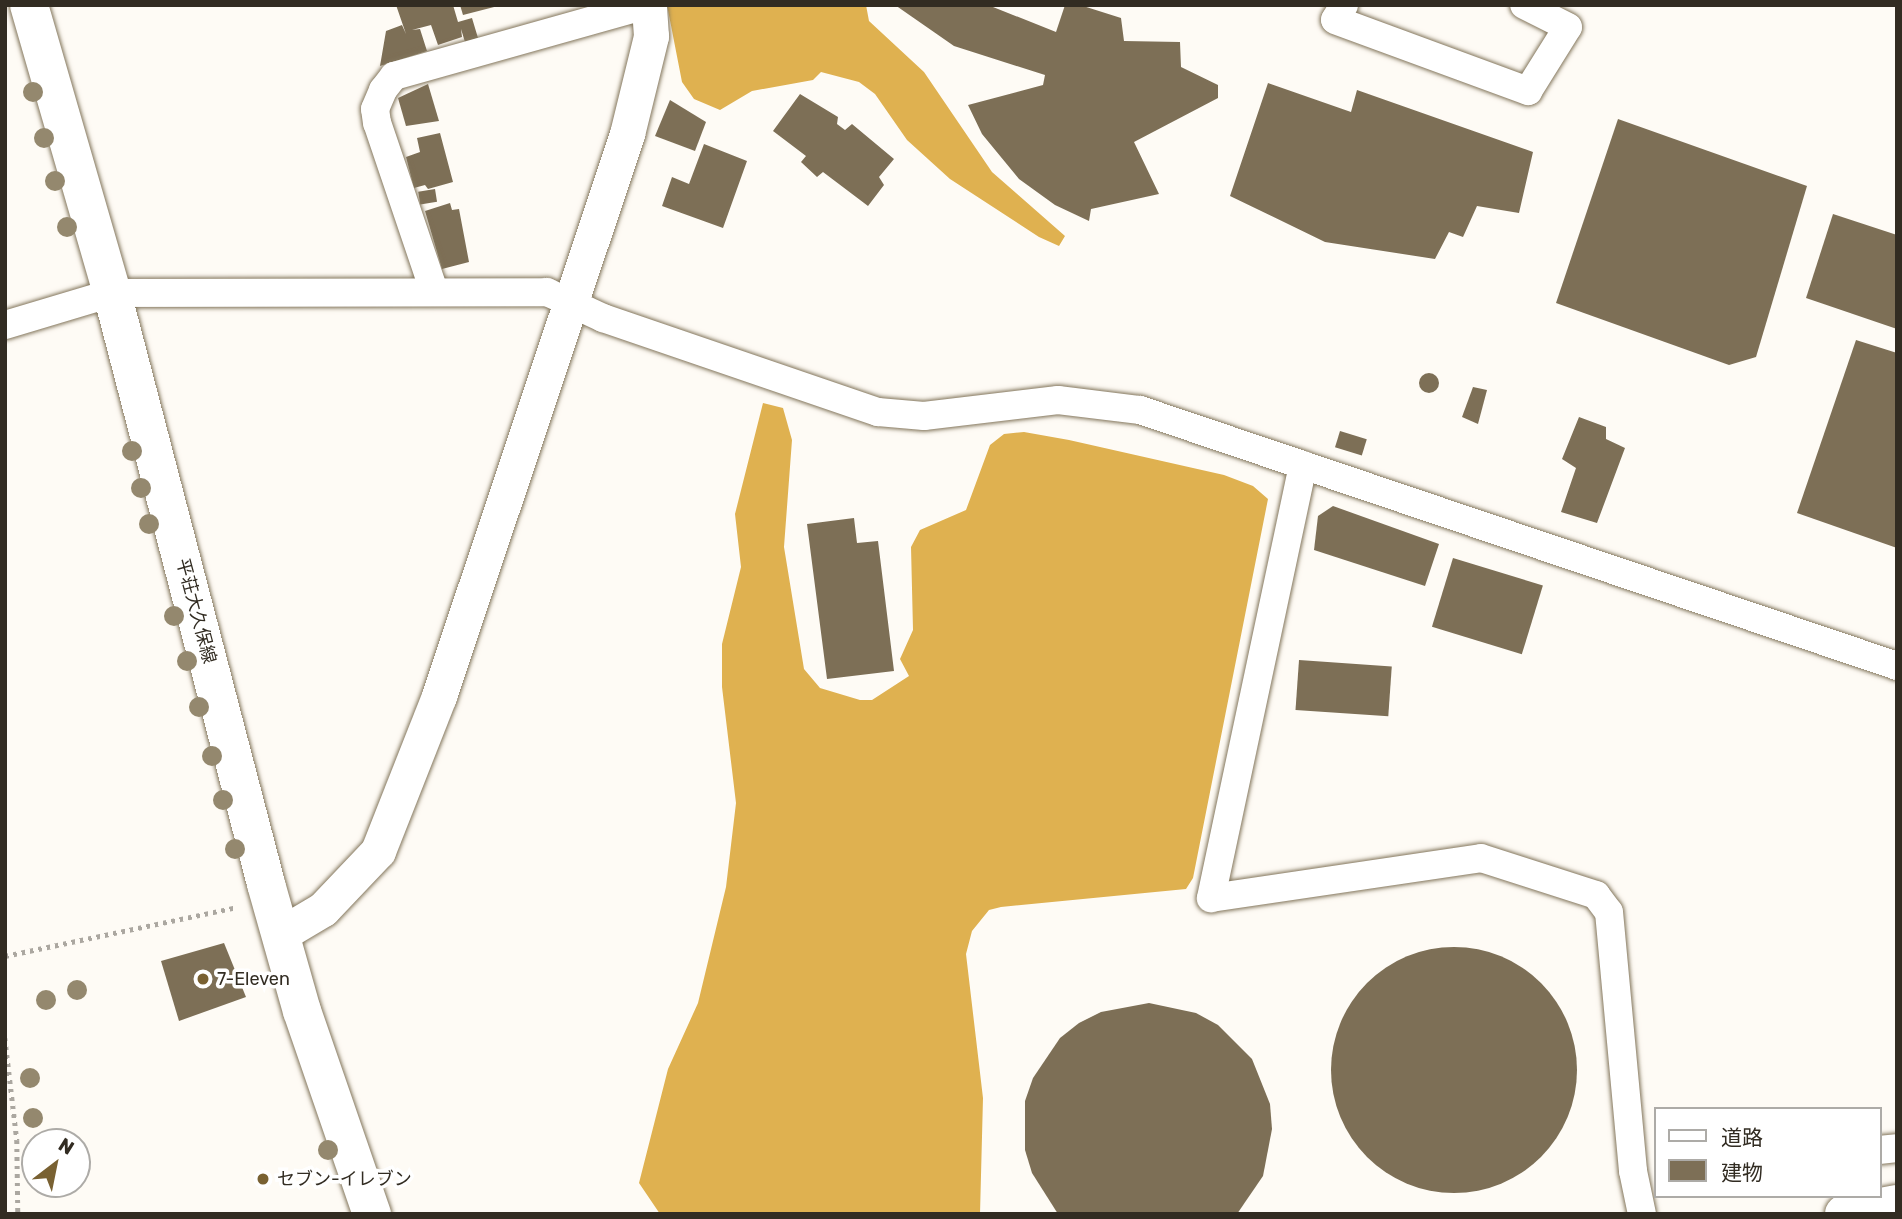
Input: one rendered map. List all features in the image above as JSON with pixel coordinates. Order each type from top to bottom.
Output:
[{"type":"main road","name":"平荘大久保線","points":[[29,5],[112,293],[302,1011],[372,1214]]},
{"type":"main road","points":[[1844,1214],[1897,1203]]},
{"type":"street","points":[[281,934],[323,909],[378,851],[439,696],[571,305],[642,83],[651,36],[647,5],[394,76],[383,89],[375,109],[377,123],[434,291]]},
{"type":"street","points":[[1344,5],[1335,20],[1528,91],[1567,27],[1524,5]]},
{"type":"street","points":[[5,325],[112,293],[547,292],[571,305],[878,412],[924,416],[1072,402],[1140,410],[1897,666]]},
{"type":"street","points":[[1303,465],[1211,898],[1481,858],[1595,895],[1609,912],[1644,1170],[1642,1213]]},
{"type":"path","points":[[5,956],[243,906]]},
{"type":"path","points":[[5,1038],[17,1140],[18,1214]]},
{"type":"shaded area","points":[[667,5],[866,5],[869,21],[924,72],[992,172],[1065,236],[1059,246],[1039,237],[950,179],[907,140],[875,94],[859,82],[821,72],[813,80],[752,91],[720,110],[694,99],[682,82]]},
{"type":"shaded area","points":[[763,403],[783,408],[792,440],[784,547],[804,669],[820,688],[860,700],[872,700],[909,676],[900,659],[913,630],[911,547],[920,530],[966,510],[990,445],[1004,434],[1024,432],[1069,440],[1224,475],[1253,486],[1268,499],[1193,878],[1186,889],[1001,907],[989,910],[972,931],[966,954],[983,1098],[980,1214],[660,1214],[639,1183],[668,1069],[698,1003],[726,887],[736,803],[722,687],[722,644],[741,567],[735,514]]},
{"type":"building","points":[[396,5],[453,5],[458,22],[472,18],[478,38],[465,42],[461,29],[462,37],[438,45],[431,25],[412,30],[420,29],[427,51],[380,66],[386,31],[402,25],[406,34]]},
{"type":"building","points":[[460,5],[498,5],[498,6],[463,15]]},
{"type":"building","points":[[895,5],[988,5],[1056,32],[1065,5],[1080,5],[1121,18],[1124,41],[1180,42],[1181,67],[1218,85],[1218,98],[1134,142],[1159,194],[1091,209],[1089,221],[1055,205],[1019,179],[982,134],[968,105],[1043,85],[1045,75],[954,46]]},
{"type":"building","points":[[1268,83],[1351,112],[1357,90],[1533,152],[1519,213],[1477,206],[1463,237],[1449,232],[1435,259],[1325,242],[1230,196]]},
{"type":"building","points":[[428,84],[439,121],[406,126],[398,98]]},
{"type":"building","points":[[800,94],[838,117],[837,124],[845,130],[852,124],[894,159],[879,177],[884,185],[868,206],[823,172],[817,177],[801,162],[806,156],[773,131]]},
{"type":"building","points":[[670,100],[706,122],[695,151],[655,136]]},
{"type":"building","points":[[1618,119],[1807,186],[1756,357],[1729,365],[1556,303]]},
{"type":"building","points":[[440,133],[453,182],[428,189],[425,185],[414,188],[406,157],[420,152],[417,138]]},
{"type":"building","points":[[704,144],[747,161],[723,228],[662,206],[672,177],[689,184]]},
{"type":"building","points":[[435,189],[437,202],[420,204],[418,192]]},
{"type":"building","points":[[450,203],[452,210],[459,209],[469,262],[442,269],[425,211]]},
{"type":"building","points":[[1833,214],[1897,235],[1897,329],[1806,298]]},
{"type":"building","points":[[1856,340],[1897,353],[1897,548],[1797,513]]},
{"type":"building","points":[[1429,373],[1436,376],[1439,383],[1436,390],[1429,393],[1422,390],[1419,383],[1422,376]]},
{"type":"building","points":[[1473,387],[1487,390],[1478,424],[1462,417]]},
{"type":"building","points":[[1579,417],[1606,427],[1606,439],[1625,448],[1597,523],[1561,512],[1576,468],[1562,459]]},
{"type":"building","points":[[1340,431],[1367,439],[1362,455],[1335,447]]},
{"type":"building","points":[[1333,506],[1439,544],[1425,586],[1314,550],[1318,516]]},
{"type":"building","points":[[854,518],[857,543],[878,541],[894,671],[827,679],[807,524]]},
{"type":"building","points":[[1453,558],[1543,585],[1522,654],[1432,627]]},
{"type":"building","points":[[1299,660],[1392,666],[1388,716],[1296,710]]},
{"type":"building","name":"7-Eleven","points":[[224,943],[246,997],[179,1021],[161,961]]},
{"type":"building","points":[[1454,947],[1501,957],[1522,968],[1541,983],[1556,1002],[1567,1023],[1577,1070],[1567,1117],[1556,1138],[1541,1157],[1522,1172],[1501,1183],[1454,1193],[1407,1183],[1386,1172],[1367,1157],[1352,1138],[1341,1117],[1331,1070],[1341,1023],[1352,1002],[1367,983],[1386,968],[1407,957]]},
{"type":"building","points":[[1149,1003],[1196,1013],[1218,1025],[1252,1059],[1270,1104],[1272,1129],[1263,1176],[1237,1214],[1058,1214],[1032,1173],[1025,1150],[1025,1101],[1033,1078],[1060,1038],[1079,1023],[1101,1012]]},
{"type":"place","name":"7-Eleven","points":[[203,979]]},
{"type":"place","name":"セブン-イレブン","points":[[263,1179]]}]
